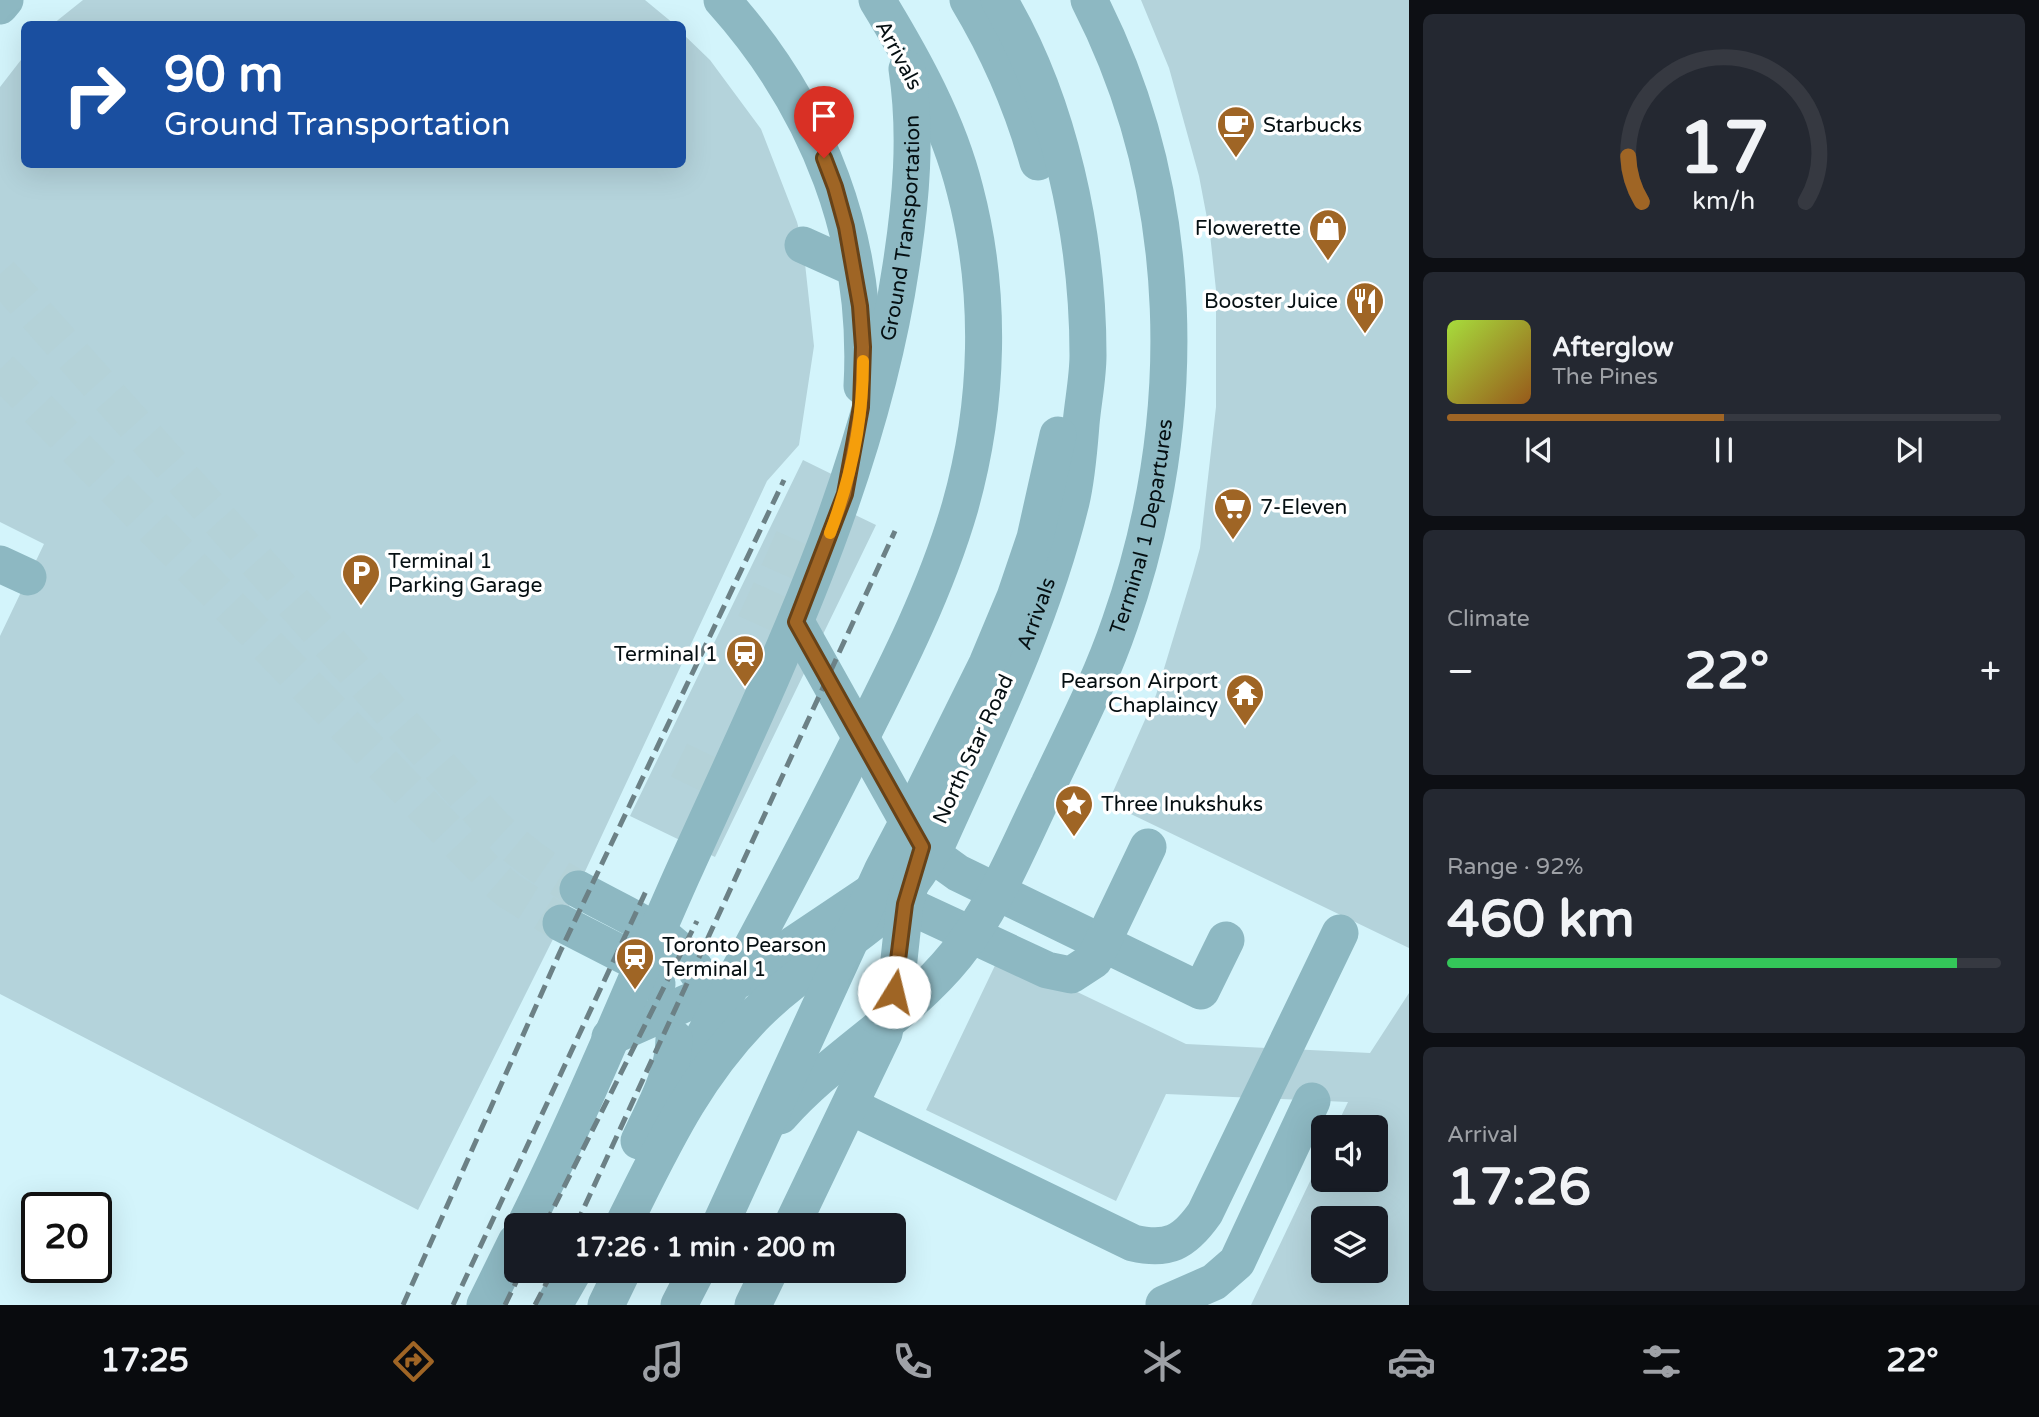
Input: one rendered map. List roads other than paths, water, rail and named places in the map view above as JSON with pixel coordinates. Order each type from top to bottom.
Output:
[{"type":"street","points":[[0,6],[5,0]]},
{"type":"street","points":[[722,0],[764,51],[804,114],[835,187],[854,268],[862,325],[861,407],[845,494]]},
{"type":"street","name":"Arrivals","points":[[675,1120],[735,960],[799,824],[844,746],[923,584],[958,484],[970,392],[970,257],[960,206],[931,117],[893,39],[867,0]]},
{"type":"street","name":"Ground Transportation","points":[[608,1213],[789,879],[911,635],[959,510],[979,422],[984,330],[981,284],[965,188],[938,113],[902,40],[877,0]]},
{"type":"street","name":"Terminal 1 Departures","points":[[726,1213],[883,869],[986,664],[1010,608],[1035,538],[1060,424],[1063,369],[1061,306],[1055,240],[1045,187],[1030,135],[1010,82],[985,28],[968,0]]},
{"type":"street","name":"North Star Road","points":[[922,847],[942,820],[972,758],[1040,593],[1066,497],[1080,397],[1080,288],[1066,200],[1051,137],[1038,100],[992,0]]},
{"type":"street","name":"Arrivals","points":[[675,1120],[709,1068],[757,1013],[801,975],[889,908],[939,842],[1040,606],[1072,500],[1088,358],[1086,297],[1078,234],[1059,146],[1043,92],[999,0]]},
{"type":"street","name":"Terminal 1 Departures","points":[[755,1151],[774,1123],[797,1097],[920,995],[956,955],[974,930],[1008,870],[1094,690],[1131,591],[1156,489],[1165,435],[1171,342],[1167,279],[1143,140],[1126,87],[1088,0]]},
{"type":"street","name":"Ground Transportation","points":[[530,1213],[796,622],[845,494],[872,406],[892,325],[908,223],[911,104],[902,40]]},
{"type":"street","points":[[803,245],[854,268]]},
{"type":"street","points":[[796,622],[922,847],[958,873],[1201,991],[1226,940]]},
{"type":"street","points":[[905,904],[1038,966],[1071,975],[1094,960],[1148,846]]},
{"type":"street","points":[[798,1213],[876,1050],[889,1014],[898,969],[905,904],[922,847]]},
{"type":"street","points":[[610,1037],[733,984],[758,970],[890,878],[922,847]]},
{"type":"street","points":[[578,889],[675,944],[691,961],[713,1004],[717,1027],[717,1054],[709,1086],[651,1213]]},
{"type":"street","points":[[561,923],[639,963],[670,1004],[674,1024],[674,1052],[669,1073],[606,1213]]},
{"type":"street","points":[[850,1105],[1133,1243],[1154,1248],[1175,1242],[1193,1230],[1205,1213],[1340,933]]},
{"type":"street","points":[[733,984],[779,987],[876,1050]]},
{"type":"street","points":[[1164,1304],[1214,1282],[1237,1262],[1312,1101]]},
{"type":"street","points":[[629,1213],[675,1120]]},
{"type":"street","points":[[485,1305],[504,1266]]},
{"type":"street","points":[[554,1305],[567,1283]]},
{"type":"street","points":[[567,1305],[575,1283]]},
{"type":"street","points":[[584,1305],[595,1283]]},
{"type":"street","points":[[606,1305],[617,1283]]},
{"type":"street","points":[[679,1305],[690,1283]]},
{"type":"street","points":[[753,1305],[764,1283]]},
{"type":"tunnel","points":[[0,274],[494,827],[534,861],[578,889]]},
{"type":"tunnel","points":[[0,369],[488,873],[509,891],[561,923]]},
{"type":"tunnel","points":[[769,548],[816,569]]},
{"type":"tunnel","points":[[746,599],[796,622]]},
{"type":"tunnel","points":[[679,760],[724,782]]},
{"type":"railway","points":[[403,1305],[560,952],[784,480]]},
{"type":"railway","points":[[582,1213],[895,531]]},
{"type":"railway","points":[[453,1305],[647,889]]},
{"type":"railway","points":[[551,1213],[697,921]]},
{"type":"railway","points":[[505,1305],[516,1283]]},
{"type":"railway","points":[[535,1305],[546,1283]]},
{"type":"place","name":"Starbucks","points":[[1236,159]]},
{"type":"place","name":"Flowerette","points":[[1328,262]]},
{"type":"place","name":"Booster Juice","points":[[1365,335]]},
{"type":"place","name":"7-Eleven","points":[[1233,541]]},
{"type":"place","name":"Terminal 1 Parking Garage","points":[[361,607]]},
{"type":"place","name":"Terminal 1","points":[[745,688]]},
{"type":"place","name":"Pearson Airport Chaplaincy","points":[[1245,727]]},
{"type":"place","name":"Three Inukshuks","points":[[1074,838]]},
{"type":"place","name":"Toronto Pearson Terminal 1","points":[[635,991]]}]
